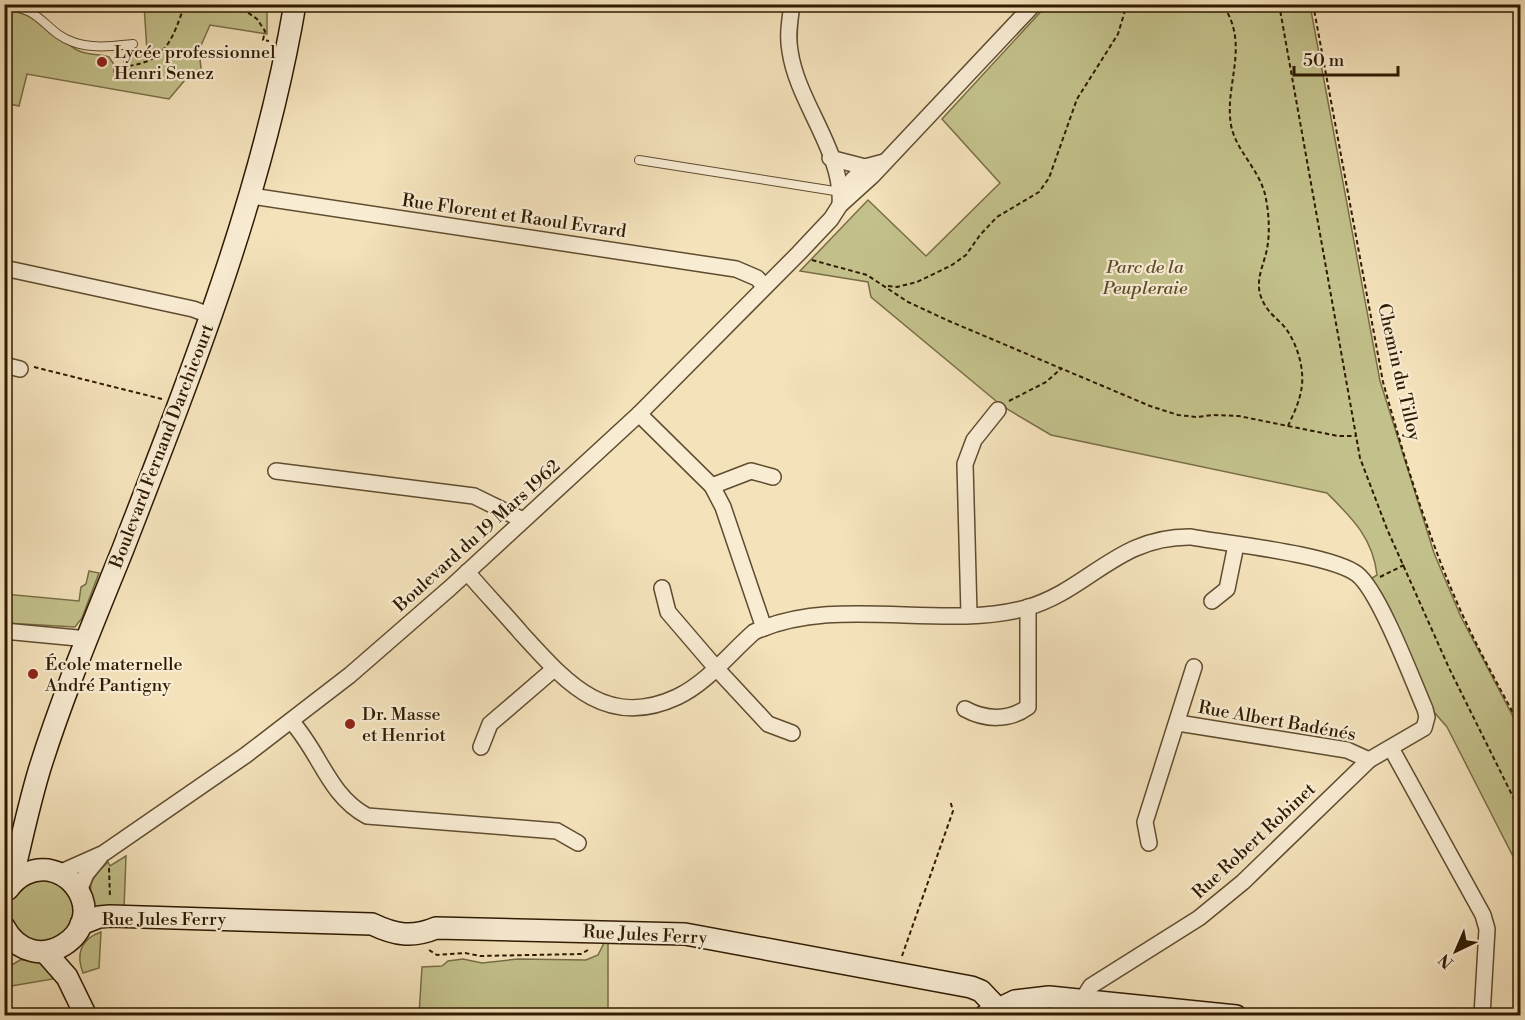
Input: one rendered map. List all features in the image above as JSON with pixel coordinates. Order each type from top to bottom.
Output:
[{"type":"main road","name":"Boulevard Fernand Darchicourt","points":[[8,890],[39,770],[212,316],[251,196],[269,130],[278,79],[278,43],[283,4]]},
{"type":"main road","name":"Boulevard Fernand Darchicourt","points":[[278,79],[286,60],[295,4]]},
{"type":"main road","name":"Boulevard Fernand Darchicourt","points":[[29,809],[30,844],[51,872]]},
{"type":"main road","points":[[8,890],[26,873],[51,872],[71,881],[79,891],[83,908],[81,924],[68,943],[64,961],[67,977],[86,1016]]},
{"type":"main road","name":"Rue Jules Ferry","points":[[81,924],[99,917],[110,916],[372,924],[394,934],[419,935],[436,928],[685,934],[975,988],[991,1012],[1015,1001],[1039,997],[1236,1016]]},
{"type":"main road","points":[[4,927],[12,938],[13,952],[45,952],[68,943]]},
{"type":"main road","points":[[45,952],[67,977]]},
{"type":"street","points":[[792,4],[790,52],[797,79],[830,158],[840,199]]},
{"type":"street","name":"Boulevard du 19 Mars 1962","points":[[840,199],[852,196],[1008,36],[1034,4]]},
{"type":"street","name":"Boulevard du 19 Mars 1962","points":[[830,158],[865,167]]},
{"type":"street","name":"Boulevard du 19 Mars 1962","points":[[79,891],[86,874],[104,853],[291,721],[358,668],[467,572],[639,414],[765,287],[831,219],[846,184],[865,167],[884,162]]},
{"type":"street","name":"Rue Florent et Raoul Evrard","points":[[251,196],[736,269],[757,278],[765,287]]},
{"type":"street","points":[[4,267],[193,309],[212,316]]},
{"type":"street","points":[[4,365],[20,369]]},
{"type":"street","points":[[969,614],[965,464],[974,440],[1002,406]]},
{"type":"street","points":[[639,414],[712,486],[723,507],[764,628]]},
{"type":"street","points":[[276,471],[474,496],[524,520]]},
{"type":"street","points":[[712,486],[752,471],[773,477]]},
{"type":"street","points":[[467,572],[554,669],[574,688],[616,706],[650,706],[678,697],[716,668],[754,632],[764,628],[795,619],[830,616],[1008,612],[1053,597],[1148,541],[1170,537],[1191,537],[1327,561],[1345,567],[1367,585]]},
{"type":"street","points":[[1212,601],[1227,589],[1236,545]]},
{"type":"street","name":"Rue Robert Robinet","points":[[1082,1000],[1091,986],[1199,918],[1231,892],[1369,760],[1424,728],[1427,717],[1374,594],[1367,585]]},
{"type":"street","points":[[662,588],[668,612],[716,668],[768,724],[792,733]]},
{"type":"street","points":[[965,709],[980,717],[1016,716],[1028,707],[1028,607]]},
{"type":"street","points":[[4,631],[88,639]]},
{"type":"street","name":"Rue Albert Badénés","points":[[1149,843],[1145,822],[1194,667]]},
{"type":"street","points":[[481,747],[490,724],[554,669]]},
{"type":"street","points":[[291,721],[337,792],[352,808],[367,816],[557,831],[578,843]]},
{"type":"street","name":"Rue Albert Badénés","points":[[1178,723],[1347,750],[1369,760]]},
{"type":"street","points":[[1391,748],[1484,915],[1487,928],[1482,1016]]},
{"type":"street","name":"Boulevard du 19 Mars 1962","points":[[51,872],[104,853]]},
{"type":"lane","points":[[4,7],[17,6],[31,10],[71,42],[98,47],[133,45]]},
{"type":"lane","points":[[639,160],[840,199]]},
{"type":"path","points":[[111,46],[128,66],[155,59],[167,48],[186,4]]},
{"type":"path","points":[[236,4],[257,19],[265,31],[263,40],[278,43]]},
{"type":"path","points":[[885,286],[897,287],[917,282],[952,265],[966,255],[980,235],[997,218],[1039,192],[1048,178],[1077,99],[1118,34],[1127,4]]},
{"type":"path","points":[[1222,4],[1228,12],[1235,45],[1231,124],[1236,139],[1263,184],[1267,201],[1268,240],[1259,278],[1260,293],[1266,308],[1291,337],[1299,360],[1302,390],[1288,426]]},
{"type":"path","points":[[1279,4],[1356,436],[1367,481],[1468,710],[1521,811]]},
{"type":"path","name":"Chemin du Tilloy","points":[[1313,4],[1383,382],[1398,435],[1437,552],[1463,616],[1521,726]]},
{"type":"path","points":[[829,265],[867,275],[908,302],[949,321],[1150,406],[1178,415],[1239,416],[1338,436],[1356,436]]},
{"type":"path","points":[[20,369],[28,365],[179,403]]},
{"type":"path","points":[[1002,406],[1030,392],[1062,368]]},
{"type":"path","points":[[1367,585],[1404,565]]},
{"type":"path","points":[[896,973],[953,811],[950,800]]},
{"type":"path","points":[[104,853],[109,867],[110,916]]},
{"type":"path","points":[[419,935],[428,948],[437,955],[465,953],[495,956],[521,953],[581,954],[590,949],[600,931]]},
{"type":"green space","name":"Lycée professionnel Henri Senez","points":[[144,5],[258,5],[267,13],[267,34],[210,25],[199,50],[202,77],[185,80],[169,99],[27,74],[19,106],[5,103],[5,11],[25,14],[77,50],[109,57],[113,63],[114,72],[127,72],[127,49],[134,49],[134,52],[147,51]]},
{"type":"green space","name":"Parc de la Peupleraie","points":[[1047,5],[1310,5],[1380,381],[1434,553],[1461,617],[1520,730],[1520,870],[1447,727],[1434,712],[1372,578],[1377,575],[1375,562],[1366,539],[1353,520],[1327,493],[1051,435],[1002,406],[871,297],[868,282],[800,271],[868,200],[926,256],[1000,183],[942,119]]},
{"type":"green space","points":[[89,571],[99,573],[82,618],[75,627],[5,623],[5,594],[79,601],[81,587],[86,584]]},
{"type":"green space","points":[[126,856],[124,909],[94,911],[91,895],[93,879],[108,862],[110,866]]},
{"type":"green space","points":[[48,879],[59,884],[71,897],[73,913],[71,921],[61,939],[29,943],[9,919],[11,901],[18,889],[24,885]]},
{"type":"green space","points":[[101,932],[99,968],[83,973],[80,954],[84,943]]},
{"type":"green space","points":[[604,943],[608,943],[608,1015],[419,1015],[422,967],[442,966],[448,961],[463,959],[482,963],[518,959],[586,960],[598,955]]},
{"type":"green space","points":[[31,959],[46,966],[53,979],[5,987],[5,969],[20,960]]},
{"type":"place","name":"Lycée professionnel Henri Senez","points":[[102,62]]},
{"type":"place","name":"École maternelle André Pantigny","points":[[33,674]]},
{"type":"place","name":"Dr. Masse et Henriot","points":[[350,724]]}]
